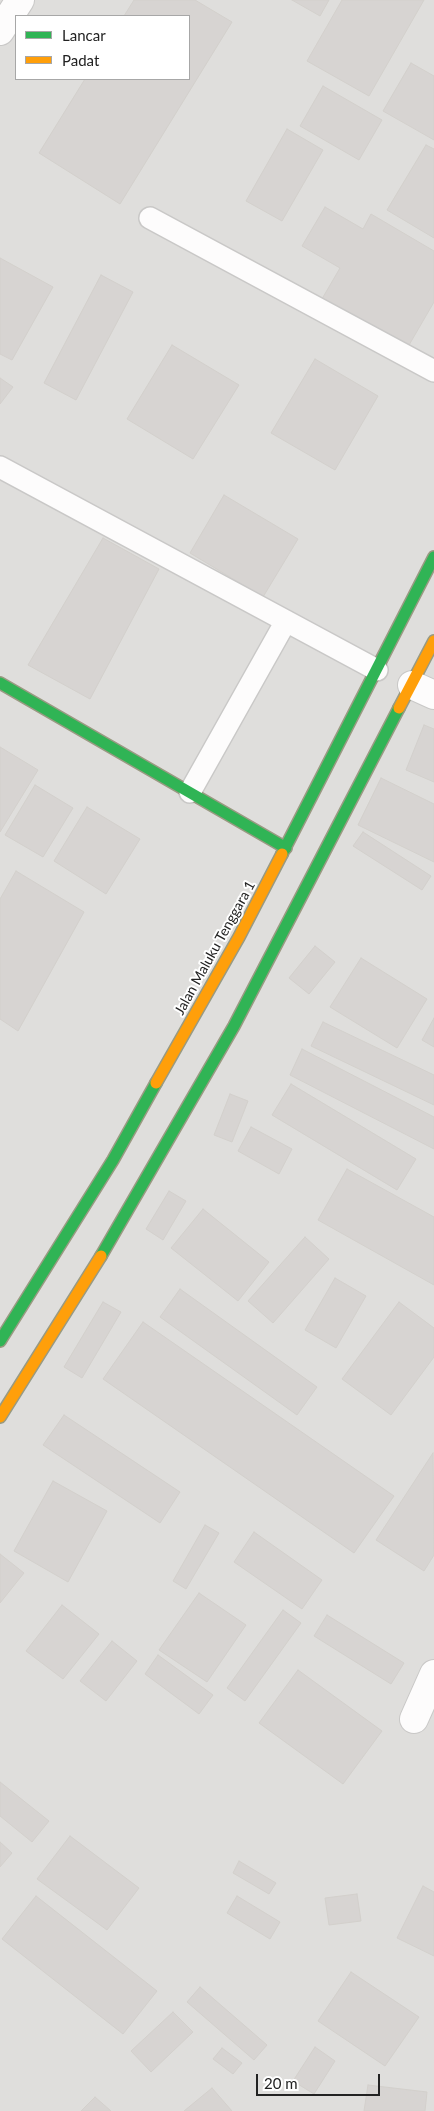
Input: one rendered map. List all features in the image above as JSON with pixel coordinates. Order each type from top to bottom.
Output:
[{"type":"main road","name":"Jalan Maluku Tenggara 1","points":[[0,1341],[113,1160],[239,937],[434,557]]},
{"type":"main road","points":[[0,1417],[104,1251],[234,1026],[423,690],[434,641]]},
{"type":"main road","points":[[0,683],[286,848]]},
{"type":"street","points":[[0,31],[20,0]]},
{"type":"street","points":[[414,1719],[434,1674]]},
{"type":"lane","points":[[150,218],[434,371]]},
{"type":"lane","points":[[0,467],[377,670]]},
{"type":"lane","points":[[190,792],[286,621]]},
{"type":"shaded area","points":[[0,0],[434,0],[434,2111],[0,2111]]},
{"type":"building","points":[[134,0],[195,0],[232,22],[120,204],[39,153],[84,80],[190,80],[190,15],[125,15]]},
{"type":"building","points":[[292,0],[329,0],[320,16]]},
{"type":"building","points":[[342,0],[424,0],[369,96],[307,61]]},
{"type":"building","points":[[411,63],[434,76],[434,140],[383,111]]},
{"type":"building","points":[[323,86],[382,120],[359,160],[300,126]]},
{"type":"building","points":[[287,129],[323,150],[282,221],[246,201]]},
{"type":"building","points":[[426,145],[434,149],[434,238],[387,210]]},
{"type":"building","points":[[325,207],[363,229],[371,214],[434,251],[434,302],[405,352],[319,304],[340,268],[302,246]]},
{"type":"building","points":[[0,258],[53,287],[12,360],[0,354]]},
{"type":"building","points":[[101,275],[133,292],[76,400],[44,383]]},
{"type":"building","points":[[172,345],[239,385],[193,459],[127,419]]},
{"type":"building","points":[[315,359],[378,396],[335,470],[271,433]]},
{"type":"building","points":[[0,378],[13,387],[0,404]]},
{"type":"building","points":[[224,495],[298,539],[263,597],[190,553]]},
{"type":"building","points":[[103,538],[159,569],[90,699],[28,665]]},
{"type":"building","points":[[424,725],[434,729],[434,782],[406,770]]},
{"type":"building","points":[[0,747],[38,770],[0,832]]},
{"type":"building","points":[[381,778],[434,804],[434,862],[358,825]]},
{"type":"building","points":[[35,785],[73,808],[43,857],[5,835]]},
{"type":"building","points":[[87,807],[140,839],[106,894],[54,861]]},
{"type":"building","points":[[363,832],[431,876],[422,890],[353,846]]},
{"type":"building","points":[[16,871],[84,912],[18,1031],[0,1019],[0,899]]},
{"type":"building","points":[[315,946],[335,962],[309,994],[289,978]]},
{"type":"building","points":[[361,958],[427,999],[397,1048],[330,1007]]},
{"type":"building","points":[[434,1018],[434,1047],[422,1040]]},
{"type":"building","points":[[323,1022],[434,1075],[434,1105],[311,1046]]},
{"type":"building","points":[[302,1049],[434,1117],[434,1149],[290,1075]]},
{"type":"building","points":[[291,1084],[416,1159],[397,1190],[272,1115]]},
{"type":"building","points":[[230,1094],[248,1101],[232,1142],[214,1135]]},
{"type":"building","points":[[251,1127],[292,1149],[279,1174],[238,1151]]},
{"type":"building","points":[[347,1169],[434,1217],[434,1285],[318,1220]]},
{"type":"building","points":[[169,1191],[186,1201],[163,1240],[146,1229]]},
{"type":"building","points":[[203,1209],[269,1262],[238,1301],[171,1248]]},
{"type":"building","points":[[305,1237],[329,1259],[273,1323],[248,1301]]},
{"type":"building","points":[[335,1278],[366,1296],[336,1348],[305,1330]]},
{"type":"building","points":[[180,1289],[317,1387],[297,1415],[160,1317]]},
{"type":"building","points":[[103,1302],[121,1312],[82,1378],[64,1367]]},
{"type":"building","points":[[399,1302],[434,1328],[434,1357],[391,1415],[342,1379]]},
{"type":"building","points":[[143,1322],[394,1496],[354,1553],[103,1379]]},
{"type":"building","points":[[64,1415],[180,1492],[160,1523],[43,1445]]},
{"type":"building","points":[[433,1453],[434,1555],[424,1571],[376,1540]]},
{"type":"building","points":[[53,1481],[107,1511],[68,1582],[14,1551]]},
{"type":"building","points":[[205,1525],[219,1533],[186,1589],[173,1581]]},
{"type":"building","points":[[254,1532],[322,1580],[302,1609],[234,1562]]},
{"type":"building","points":[[0,1554],[24,1573],[0,1603]]},
{"type":"building","points":[[199,1593],[246,1625],[207,1682],[159,1650]]},
{"type":"building","points":[[62,1605],[99,1634],[63,1679],[26,1651]]},
{"type":"building","points":[[283,1610],[301,1623],[245,1701],[227,1688]]},
{"type":"building","points":[[327,1615],[404,1663],[391,1684],[314,1636]]},
{"type":"building","points":[[112,1641],[137,1661],[106,1701],[80,1681]]},
{"type":"building","points":[[158,1655],[213,1695],[199,1714],[145,1674]]},
{"type":"building","points":[[298,1670],[382,1731],[343,1784],[259,1723]]},
{"type":"building","points":[[0,1782],[49,1821],[32,1842],[0,1816]]},
{"type":"building","points":[[70,1836],[139,1888],[107,1930],[37,1879]]},
{"type":"building","points":[[0,1842],[12,1853],[0,1867]]},
{"type":"building","points":[[239,1861],[276,1883],[269,1894],[233,1873]]},
{"type":"building","points":[[423,1886],[434,1892],[434,1956],[397,1938]]},
{"type":"building","points":[[357,1894],[361,1921],[329,1925],[325,1898]]},
{"type":"building","points":[[36,1896],[157,1991],[123,2034],[2,1939]]},
{"type":"building","points":[[237,1896],[280,1922],[270,1939],[227,1913]]},
{"type":"building","points":[[351,1972],[419,2017],[385,2066],[318,2021]]},
{"type":"building","points":[[200,1987],[267,2045],[254,2060],[187,2002]]},
{"type":"building","points":[[173,2012],[193,2032],[151,2072],[131,2051]]},
{"type":"building","points":[[315,2047],[335,2061],[314,2094],[293,2081]]},
{"type":"building","points":[[222,2048],[242,2063],[233,2074],[213,2059]]},
{"type":"building","points":[[368,2085],[427,2092],[425,2111],[364,2111]]},
{"type":"building","points":[[212,2088],[232,2111],[184,2111]]},
{"type":"building","points":[[95,2097],[111,2111],[81,2111]]},
{"type":"traffic: fast","points":[[282,854],[434,557]]},
{"type":"traffic: fast","points":[[0,683],[286,848]]},
{"type":"traffic: fast","points":[[101,1256],[234,1026],[399,708]]},
{"type":"traffic: fast","points":[[0,1341],[113,1160],[156,1083]]},
{"type":"traffic: slow","points":[[399,708],[434,641]]},
{"type":"traffic: slow","points":[[156,1083],[239,937],[282,854]]},
{"type":"traffic: slow","points":[[0,1417],[101,1256]]}]
